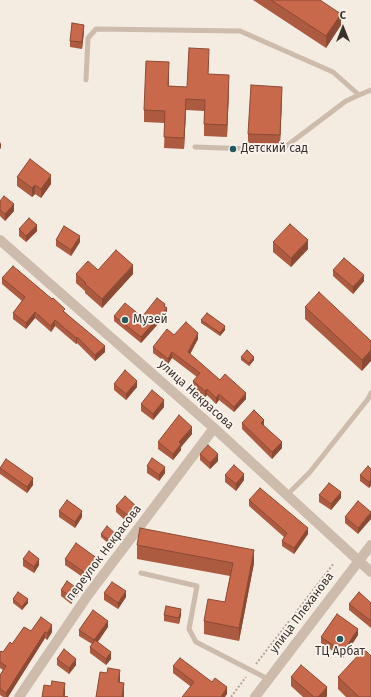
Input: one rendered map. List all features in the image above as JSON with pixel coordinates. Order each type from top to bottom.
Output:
[{"type":"street","name":"улица Некрасова","points":[[0,240],[214,428],[371,572]]},
{"type":"street","name":"переулок Некрасова","points":[[19,697],[88,595],[214,428]]},
{"type":"street","name":"улица Плеханова","points":[[255,697],[371,545]]},
{"type":"lane","points":[[86,80],[88,38],[96,29],[240,31],[333,72],[359,95]]},
{"type":"lane","points":[[195,147],[281,150],[346,100],[371,90]]},
{"type":"lane","points":[[287,495],[310,472],[368,399],[371,393]]},
{"type":"lane","points":[[141,573],[197,586],[188,629],[196,642],[268,679]]},
{"type":"path","points":[[254,667],[334,563]]},
{"type":"path","points":[[231,697],[250,673]]},
{"type":"building","points":[[271,0],[320,0],[341,14],[326,36]]},
{"type":"building","points":[[72,23],[84,25],[82,42],[70,41]]},
{"type":"building","points":[[189,48],[209,49],[208,74],[229,75],[227,125],[204,124],[205,100],[186,99],[184,138],[164,137],[165,111],[144,110],[146,61],[169,62],[168,86],[187,87]]},
{"type":"building","points":[[251,85],[282,87],[280,135],[248,134]]},
{"type":"building","points":[[30,159],[51,175],[41,189],[35,185],[32,188],[17,177]]},
{"type":"building","points":[[4,196],[14,204],[5,214],[0,210],[0,201]]},
{"type":"building","points":[[29,218],[37,225],[26,236],[19,229]]},
{"type":"building","points":[[290,224],[308,240],[291,258],[273,242]]},
{"type":"building","points":[[64,226],[80,236],[71,250],[56,240]]},
{"type":"building","points":[[116,250],[133,265],[102,299],[76,274],[88,261],[98,270]]},
{"type":"building","points":[[344,258],[364,275],[353,287],[333,270]]},
{"type":"building","points":[[13,266],[52,299],[53,298],[65,309],[63,311],[105,346],[95,355],[77,337],[76,338],[55,320],[51,326],[35,312],[26,323],[13,313],[25,297],[2,278]]},
{"type":"building","points":[[319,292],[371,341],[371,350],[362,360],[305,307]]},
{"type":"building","points":[[157,298],[165,304],[164,306],[167,308],[141,337],[114,316],[125,303],[142,317]]},
{"type":"building","points":[[207,313],[225,326],[220,333],[201,320]]},
{"type":"building","points":[[186,322],[198,333],[188,352],[220,380],[225,374],[246,393],[234,407],[219,394],[216,398],[207,389],[205,391],[193,381],[200,373],[172,352],[168,359],[153,347],[167,329],[174,335]]},
{"type":"building","points":[[247,350],[254,357],[249,363],[241,357]]},
{"type":"building","points":[[125,370],[137,381],[126,394],[114,384]]},
{"type":"building","points":[[152,390],[164,400],[153,414],[141,404]]},
{"type":"building","points":[[254,410],[264,420],[261,423],[282,442],[272,452],[242,423]]},
{"type":"building","points":[[179,415],[192,427],[179,442],[181,444],[173,454],[158,442]]},
{"type":"building","points":[[208,445],[218,454],[210,463],[200,454]]},
{"type":"building","points":[[152,458],[165,467],[159,475],[147,466]]},
{"type":"building","points":[[6,459],[33,478],[27,487],[0,468]]},
{"type":"building","points":[[234,465],[244,474],[236,484],[225,475]]},
{"type":"building","points":[[368,466],[371,469],[371,479],[369,482],[360,475]]},
{"type":"building","points":[[329,483],[341,492],[331,504],[319,495]]},
{"type":"building","points":[[260,488],[308,528],[294,548],[282,541],[287,533],[249,500]]},
{"type":"building","points":[[125,496],[136,506],[127,515],[116,506]]},
{"type":"building","points":[[67,500],[82,511],[75,522],[59,511]]},
{"type":"building","points":[[358,501],[371,512],[358,528],[345,517]]},
{"type":"building","points":[[107,526],[117,535],[111,542],[101,534]]},
{"type":"building","points":[[140,528],[254,550],[239,628],[204,621],[208,599],[225,602],[233,563],[137,545]]},
{"type":"building","points":[[76,543],[98,559],[87,574],[65,559]]},
{"type":"building","points":[[29,551],[39,559],[34,567],[23,559]]},
{"type":"building","points":[[67,581],[78,589],[71,597],[61,590]]},
{"type":"building","points":[[112,582],[126,591],[118,603],[104,593]]},
{"type":"building","points":[[18,592],[28,599],[22,607],[13,599]]},
{"type":"building","points":[[359,592],[371,603],[371,621],[349,604]]},
{"type":"building","points":[[166,606],[181,609],[179,618],[164,615]]},
{"type":"building","points":[[93,610],[108,621],[94,640],[79,630]]},
{"type":"building","name":"ТЦ Арбат","points":[[337,614],[358,629],[343,652],[321,637]]},
{"type":"building","points":[[41,617],[52,625],[47,633],[45,632],[6,693],[0,689],[0,675],[6,666],[0,662],[0,652],[3,652],[10,642],[12,644],[24,627],[31,631]]},
{"type":"building","points":[[95,640],[111,652],[106,659],[90,647]]},
{"type":"building","points":[[64,649],[76,659],[69,668],[57,659]]},
{"type":"building","points":[[364,649],[371,656],[371,697],[359,697],[338,677]]},
{"type":"building","points":[[180,658],[212,682],[215,678],[227,687],[221,697],[182,697],[194,682],[173,666]]},
{"type":"building","points":[[301,665],[327,687],[318,697],[314,697],[291,677]]},
{"type":"building","points":[[108,668],[120,670],[118,682],[124,683],[122,697],[96,697],[100,672],[107,673]]},
{"type":"building","points":[[52,681],[65,683],[63,696],[68,697],[42,697],[44,685],[51,686]]},
{"type":"place","name":"Детский сад","points":[[233,149]]},
{"type":"place","name":"Музей","points":[[125,320]]},
{"type":"place","name":"ТЦ Арбат","points":[[340,639]]}]
